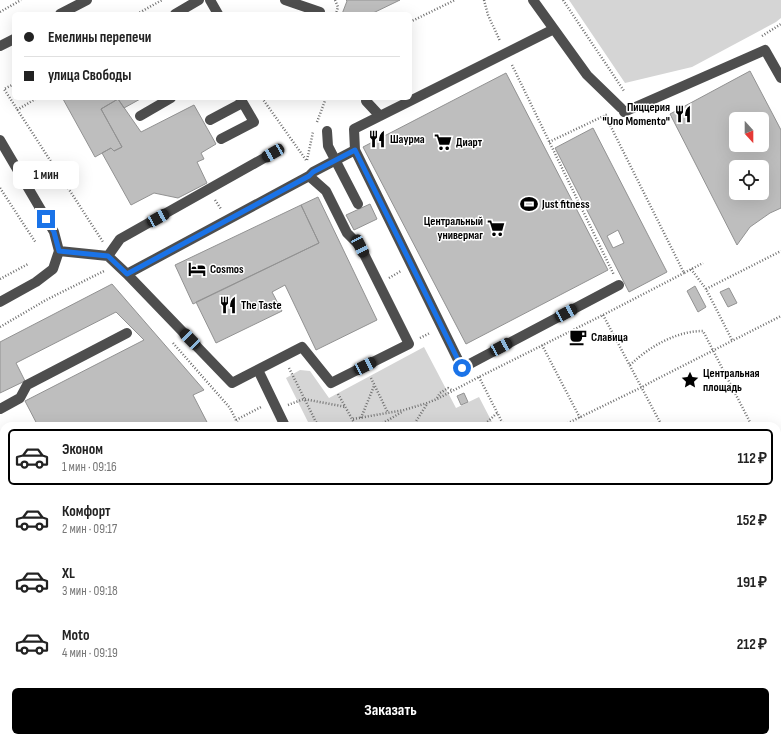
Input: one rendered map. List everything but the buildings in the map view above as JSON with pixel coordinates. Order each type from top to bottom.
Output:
[{"type":"street","points":[[64,12],[87,0]]},
{"type":"street","points":[[178,12],[199,0]]},
{"type":"street","points":[[210,0],[217,12]]},
{"type":"street","points":[[285,0],[317,12]]},
{"type":"street","points":[[314,0],[320,12]]},
{"type":"street","points":[[533,0],[588,75],[623,110],[765,50],[781,78]]},
{"type":"street","points":[[412,100],[554,29]]},
{"type":"street","points":[[0,46],[12,40]]},
{"type":"street","points":[[140,116],[168,100]]},
{"type":"street","points":[[210,120],[241,100],[254,122],[221,139]]},
{"type":"street","points":[[412,100],[354,129],[355,150],[462,368],[619,285]]},
{"type":"street","points":[[366,101],[380,116]]},
{"type":"street","points":[[327,131],[328,146],[358,204]]},
{"type":"street","points":[[0,140],[54,232],[59,251],[53,269],[36,282],[0,302]]},
{"type":"street","points":[[127,274],[355,150]]},
{"type":"street","points":[[108,256],[120,239],[273,153]]},
{"type":"street","points":[[59,251],[108,256],[232,383],[302,347],[331,383],[409,344],[360,246],[347,233],[326,191],[311,174]]},
{"type":"street","points":[[0,409],[20,398],[27,385],[127,333]]},
{"type":"street","points":[[258,370],[283,422]]},
{"type":"path","points":[[0,12],[21,0]]},
{"type":"path","points":[[141,12],[162,0]]},
{"type":"path","points":[[335,0],[338,7],[337,12]]},
{"type":"path","points":[[412,21],[455,0]]},
{"type":"path","points":[[484,0],[488,15],[628,302]]},
{"type":"path","points":[[563,0],[628,96]]},
{"type":"path","points":[[12,85],[4,90],[96,232]]},
{"type":"path","points":[[17,110],[34,100]]},
{"type":"path","points":[[263,100],[307,161],[311,174]]},
{"type":"path","points":[[307,161],[312,135],[325,100]]},
{"type":"path","points":[[549,142],[606,115],[623,110]]},
{"type":"path","points":[[606,115],[684,273]]},
{"type":"path","points":[[0,188],[36,243]]},
{"type":"path","points":[[209,189],[228,220]]},
{"type":"path","points":[[706,289],[781,251]]},
{"type":"path","points":[[353,419],[404,410],[437,399],[704,263]]},
{"type":"path","points":[[0,279],[28,264]]},
{"type":"path","points":[[691,269],[706,289],[732,340]]},
{"type":"path","points":[[0,328],[46,300],[104,271],[109,275]]},
{"type":"path","points":[[603,315],[660,422]]},
{"type":"path","points":[[571,422],[781,316]]},
{"type":"path","points":[[409,344],[442,328]]},
{"type":"path","points":[[630,365],[647,351],[677,335],[694,331],[703,331],[750,422]]},
{"type":"path","points":[[172,342],[230,408],[237,422]]},
{"type":"path","points":[[542,345],[580,418]]},
{"type":"path","points":[[284,357],[316,422]]},
{"type":"path","points":[[475,361],[479,377],[502,422]]},
{"type":"path","points":[[365,366],[388,413]]},
{"type":"path","points":[[331,383],[354,422]]},
{"type":"path","points":[[361,418],[375,386]]},
{"type":"path","points":[[415,422],[427,403]]},
{"type":"path","points":[[385,422],[404,410]]},
{"type":"path","points":[[487,422],[497,413]]},
{"type":"shaded area","points":[[569,0],[781,0],[781,18],[692,67],[625,83]]},
{"type":"shaded area","points":[[424,347],[456,408],[479,397],[492,422],[308,422],[286,378],[300,370],[310,371],[329,398]]},
{"type":"place","name":"Пиццерия \"Uno Momento\"","points":[[683,114]]},
{"type":"place","name":"Шаурма","points":[[377,139]]},
{"type":"place","name":"Диарт","points":[[443,142]]},
{"type":"place","name":"Just fitness","points":[[529,204]]},
{"type":"place","name":"Центральный универмаг","points":[[496,228]]},
{"type":"place","name":"Cosmos","points":[[197,269]]},
{"type":"place","name":"The Taste","points":[[228,305]]},
{"type":"place","name":"Славица","points":[[578,337]]},
{"type":"place","name":"Центральная площадь","points":[[690,380]]},
{"type":"route","points":[[46,219],[54,232],[59,251],[108,256],[127,274],[355,150],[462,368]]}]
